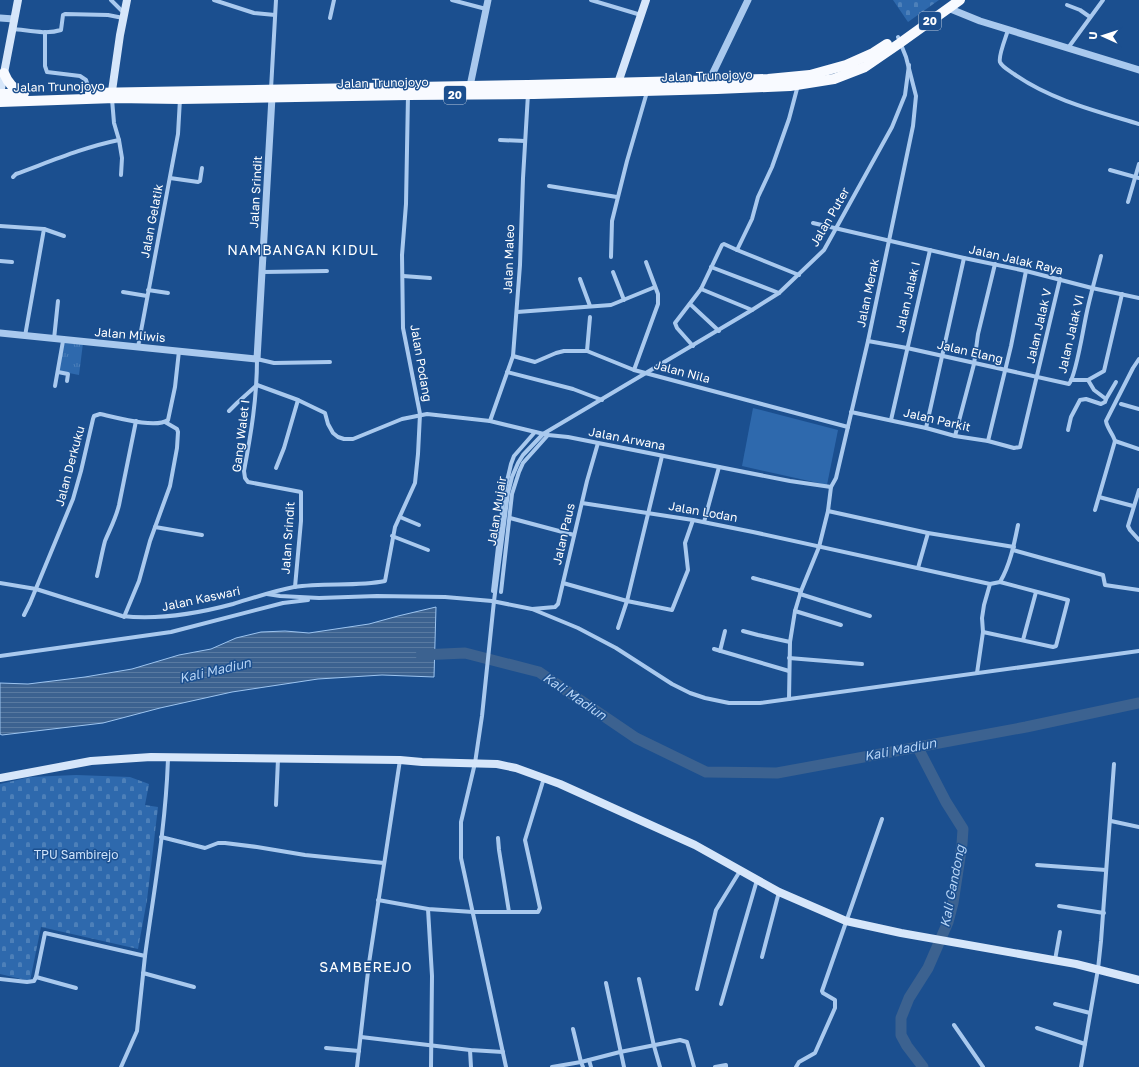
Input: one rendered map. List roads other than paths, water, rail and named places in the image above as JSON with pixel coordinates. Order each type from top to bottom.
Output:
[{"type":"highway","name":"20","points":[[899,40],[948,4],[960,0]]},
{"type":"highway","name":"Jalan Trunojoyo","points":[[0,102],[187,92],[271,93],[335,97],[647,91],[662,86],[709,81],[768,79],[810,75],[859,60],[899,40]]},
{"type":"highway","name":"Jalan Trunojoyo","points":[[112,95],[180,99],[271,93],[470,86],[618,83],[716,89],[798,85],[834,79],[865,67],[899,40]]},
{"type":"highway","points":[[4,73],[7,81],[14,88],[25,94]]},
{"type":"highway","name":"Jalan Trunojoyo","points":[[0,94],[90,96]]},
{"type":"main road","points":[[0,94],[18,0]]},
{"type":"main road","points":[[112,95],[127,0]]},
{"type":"main road","points":[[618,83],[646,0]]},
{"type":"main road","points":[[0,778],[91,761],[168,757],[200,759],[278,758],[400,760],[497,764],[516,768],[544,778],[592,798],[695,845],[779,892],[846,921],[916,936],[1098,969],[1139,980]]},
{"type":"street","points":[[111,0],[124,15]]},
{"type":"street","points":[[214,0],[254,13],[275,15]]},
{"type":"street","points":[[271,93],[276,0]]},
{"type":"street","points":[[330,18],[334,0]]},
{"type":"street","points":[[452,0],[486,9]]},
{"type":"street","points":[[470,86],[488,0]]},
{"type":"street","points":[[591,0],[641,15]]},
{"type":"street","points":[[709,81],[748,0]]},
{"type":"street","points":[[1068,48],[1103,0]]},
{"type":"street","points":[[948,4],[980,21],[1139,70]]},
{"type":"street","points":[[1067,5],[1080,10],[1090,17]]},
{"type":"street","points":[[12,28],[45,32],[60,30],[63,15],[66,14],[108,16],[124,15]]},
{"type":"street","points":[[0,18],[14,19]]},
{"type":"street","points":[[1008,30],[1000,58],[1001,64],[1010,72],[1026,83],[1056,97],[1139,124]]},
{"type":"street","points":[[45,32],[45,66],[47,72],[80,76],[86,80],[90,96]]},
{"type":"street","name":"Jalan Merak","points":[[788,699],[790,642],[795,611],[819,547],[828,511],[831,487],[836,478],[890,241],[916,107],[916,96],[908,65],[899,40]]},
{"type":"street","name":"Jalan Puter","points":[[648,373],[779,293],[824,250],[877,156],[899,111],[905,95],[908,65]]},
{"type":"street","points":[[737,250],[752,219],[758,197],[772,167],[789,119],[798,85]]},
{"type":"street","points":[[611,257],[612,220],[647,91]]},
{"type":"street","name":"Jalan Srindit","points":[[258,359],[271,93]]},
{"type":"street","name":"Jalan Maleo","points":[[490,421],[513,356],[520,265],[520,229],[528,94]]},
{"type":"street","points":[[112,95],[114,123],[122,158],[121,175]]},
{"type":"street","name":"Jalan Podang","points":[[385,581],[392,536],[415,483],[418,459],[420,414],[403,328],[402,254],[406,204],[408,95]]},
{"type":"street","name":"Jalan Gelatik","points":[[138,347],[178,134],[180,99]]},
{"type":"street","points":[[12,177],[16,174],[93,146],[119,140]]},
{"type":"street","points":[[500,140],[525,141]]},
{"type":"street","points":[[1128,202],[1137,178],[1139,164]]},
{"type":"street","points":[[170,178],[198,182],[200,181],[202,168]]},
{"type":"street","points":[[1110,170],[1137,178]]},
{"type":"street","points":[[549,186],[617,197]]},
{"type":"street","name":"Jalan Jalak Raya","points":[[812,223],[1139,298]]},
{"type":"street","points":[[0,226],[44,229],[64,236]]},
{"type":"street","points":[[25,336],[44,229]]},
{"type":"street","points":[[693,346],[675,325],[701,289],[723,244],[799,275]]},
{"type":"street","name":"Jalan Jalak I","points":[[891,420],[930,250]]},
{"type":"street","name":"Jalan Jalak VI","points":[[1068,384],[1071,380],[1092,288],[1101,256]]},
{"type":"street","points":[[926,428],[964,258]]},
{"type":"street","points":[[0,261],[12,262]]},
{"type":"street","points":[[634,370],[658,304],[658,294],[646,262]]},
{"type":"street","points":[[955,436],[974,364],[978,334],[995,264]]},
{"type":"street","points":[[711,266],[779,293]]},
{"type":"street","points":[[263,272],[327,271]]},
{"type":"street","points":[[988,441],[1026,271]]},
{"type":"street","points":[[613,272],[624,300]]},
{"type":"street","points":[[403,276],[430,278]]},
{"type":"street","points":[[580,279],[590,306]]},
{"type":"street","name":"Jalan Jalak V","points":[[1019,448],[1022,446],[1060,279]]},
{"type":"street","points":[[517,312],[611,305],[655,286]]},
{"type":"street","points":[[701,289],[752,310]]},
{"type":"street","points":[[148,290],[168,293]]},
{"type":"street","points":[[123,292],[147,296]]},
{"type":"street","points":[[1071,380],[1088,380],[1097,376],[1105,369],[1122,294]]},
{"type":"street","points":[[54,340],[58,301]]},
{"type":"street","points":[[690,304],[719,331]]},
{"type":"street","points":[[586,351],[590,317]]},
{"type":"street","name":"Jalan Mliwis","points":[[0,334],[258,359]]},
{"type":"street","points":[[55,386],[63,340]]},
{"type":"street","name":"Jalan Elang","points":[[868,341],[907,348],[1068,384]]},
{"type":"street","points":[[124,617],[139,581],[155,527],[170,486],[177,448],[178,430],[165,422],[168,420],[169,416],[179,351]]},
{"type":"street","name":"Jalan Nila","points":[[513,356],[535,362],[564,351],[586,351],[634,370],[848,427]]},
{"type":"street","points":[[229,411],[236,402],[257,385],[258,359],[274,363],[330,362]]},
{"type":"street","points":[[1095,510],[1115,441],[1106,420],[1139,359]]},
{"type":"street","points":[[58,372],[68,374],[67,381]]},
{"type":"street","points":[[507,372],[573,389],[602,400]]},
{"type":"street","name":"Jalan Mujair","points":[[506,1067],[461,858],[460,834],[475,763],[508,493],[515,468],[523,455],[546,434],[615,391],[648,373]]},
{"type":"street","points":[[1088,380],[1094,390],[1106,399]]},
{"type":"street","points":[[1068,430],[1071,417],[1080,400],[1086,399],[1104,404],[1116,382]]},
{"type":"street","points":[[257,385],[298,400],[284,448],[276,468]]},
{"type":"street","name":"Gang Walet I","points":[[257,385],[255,411],[244,471],[245,478],[248,482],[301,492]]},
{"type":"street","name":"Jalan Arwana","points":[[298,400],[323,412],[333,433],[338,437],[353,439],[402,419],[420,414],[440,415],[490,421],[534,432],[568,437],[719,467],[831,487]]},
{"type":"street","points":[[1121,404],[1139,409]]},
{"type":"street","name":"Jalan Parkit","points":[[851,412],[873,418],[891,420],[926,428],[955,436],[1019,448]]},
{"type":"street","name":"Jalan Derkuku","points":[[36,589],[73,499],[94,416],[100,414],[151,423],[165,422]]},
{"type":"street","points":[[97,576],[104,546],[117,515],[136,421]]},
{"type":"street","points":[[493,591],[504,494],[510,470],[514,456],[534,432]]},
{"type":"street","points":[[501,592],[512,494],[523,463],[546,434]]},
{"type":"street","points":[[1115,441],[1139,448]]},
{"type":"street","name":"Jalan Paus","points":[[532,609],[555,606],[558,604],[598,443]]},
{"type":"street","points":[[618,628],[627,601],[662,456]]},
{"type":"street","points":[[704,522],[719,467]]},
{"type":"street","points":[[1139,490],[1133,506],[1129,527],[1139,540]]},
{"type":"street","name":"Jalan Srindit","points":[[295,587],[301,521],[301,492]]},
{"type":"street","points":[[1099,498],[1133,506]]},
{"type":"street","name":"Jalan Lodan","points":[[582,503],[704,522],[990,584]]},
{"type":"street","points":[[828,511],[928,533],[1013,549],[1103,575],[1103,584],[1105,585],[1139,590]]},
{"type":"street","points":[[400,517],[419,525]]},
{"type":"street","points":[[510,518],[574,535]]},
{"type":"street","points":[[563,583],[627,601],[672,610],[688,570],[685,543],[693,520]]},
{"type":"street","points":[[1000,582],[1005,574],[1013,549],[1018,525]]},
{"type":"street","points":[[155,527],[202,535]]},
{"type":"street","points":[[918,568],[928,533]]},
{"type":"street","points":[[392,536],[428,550]]},
{"type":"street","points":[[753,578],[870,616]]},
{"type":"street","name":"Jalan Kaswari","points":[[0,583],[36,589],[124,617],[133,618],[168,617],[233,604],[295,587],[385,581]]},
{"type":"street","points":[[977,673],[983,632],[982,618],[990,584],[1000,582],[1068,600],[1056,646],[1053,647],[983,632]]},
{"type":"street","points":[[24,615],[36,589]]},
{"type":"street","points":[[1023,640],[1036,592]]},
{"type":"street","points":[[267,594],[319,598],[404,596],[445,597],[494,602],[532,609],[578,628],[616,648],[672,684],[705,698],[729,703],[788,699],[1139,651]]},
{"type":"street","points":[[0,656],[171,632],[283,603],[319,598]]},
{"type":"street","points":[[795,611],[841,625]]},
{"type":"street","points":[[720,651],[725,631]]},
{"type":"street","points":[[743,631],[790,642]]},
{"type":"street","points":[[714,649],[789,671]]},
{"type":"street","points":[[789,658],[862,664]]},
{"type":"street","points":[[121,1067],[137,1031],[144,956],[168,779],[168,757]]},
{"type":"street","points":[[276,805],[278,758]]},
{"type":"street","points":[[357,1067],[369,963],[400,760]]},
{"type":"street","points":[[1081,1067],[1098,969],[1104,914],[1114,764]]},
{"type":"street","points":[[378,900],[428,909],[473,912],[538,912],[540,910],[525,838],[544,778]]},
{"type":"street","points":[[796,1067],[799,1062],[815,1053],[835,1008],[835,1000],[822,991],[882,820]]},
{"type":"street","points":[[1111,820],[1139,826]]},
{"type":"street","points":[[161,837],[205,848],[218,843],[225,843],[305,855],[384,862]]},
{"type":"street","points":[[498,838],[509,912]]},
{"type":"street","points":[[1037,866],[1106,870]]},
{"type":"street","points":[[697,989],[716,910],[740,871]]},
{"type":"street","points":[[721,1004],[757,880]]},
{"type":"street","points":[[762,957],[779,892]]},
{"type":"street","points":[[1059,906],[1104,914]]},
{"type":"street","points":[[428,909],[432,976],[431,1067]]},
{"type":"street","points":[[1055,961],[1060,932]]},
{"type":"street","points":[[0,979],[27,982],[34,981],[45,933],[144,956]]},
{"type":"street","points":[[143,973],[194,987]]},
{"type":"street","points":[[36,977],[76,988]]},
{"type":"street","points":[[639,979],[660,1067]]},
{"type":"street","points":[[606,983],[624,1067]]},
{"type":"street","points":[[1055,1004],[1090,1013]]},
{"type":"street","points":[[954,1025],[983,1067]]},
{"type":"street","points":[[1037,1028],[1085,1044]]},
{"type":"street","points":[[573,1029],[583,1067]]},
{"type":"street","points":[[361,1037],[470,1050],[503,1052]]},
{"type":"street","points":[[552,1067],[680,1040],[685,1041],[694,1067]]},
{"type":"street","points":[[326,1048],[359,1051]]},
{"type":"street","points":[[470,1050],[471,1067]]},
{"type":"street","points":[[590,1060],[591,1067]]},
{"type":"street","points":[[715,1067],[726,1065],[726,1067]]},
{"type":"water","points":[[436,607],[434,677],[382,675],[318,679],[232,692],[160,708],[103,723],[2,735],[0,734],[0,683],[28,684],[85,677],[132,669],[179,655],[211,649],[236,638],[261,632],[285,631],[309,633],[369,624]]},
{"type":"waterway","name":"Kali Madiun","points":[[421,655],[465,653],[539,672],[636,738],[706,772],[777,773],[1026,727],[1139,703]]},
{"type":"waterway","name":"Kali Gandong","points":[[918,748],[946,802],[963,829],[953,903],[948,922],[928,968],[909,998],[901,1018],[901,1035],[907,1046],[923,1067]]},
{"type":"district","name":"NAMBANGAN KIDUL","points":[[303,250]]},
{"type":"district","name":"SAMBEREJO","points":[[366,967]]},
{"type":"park label","name":"TPU Sambirejo","points":[[76,855]]}]
